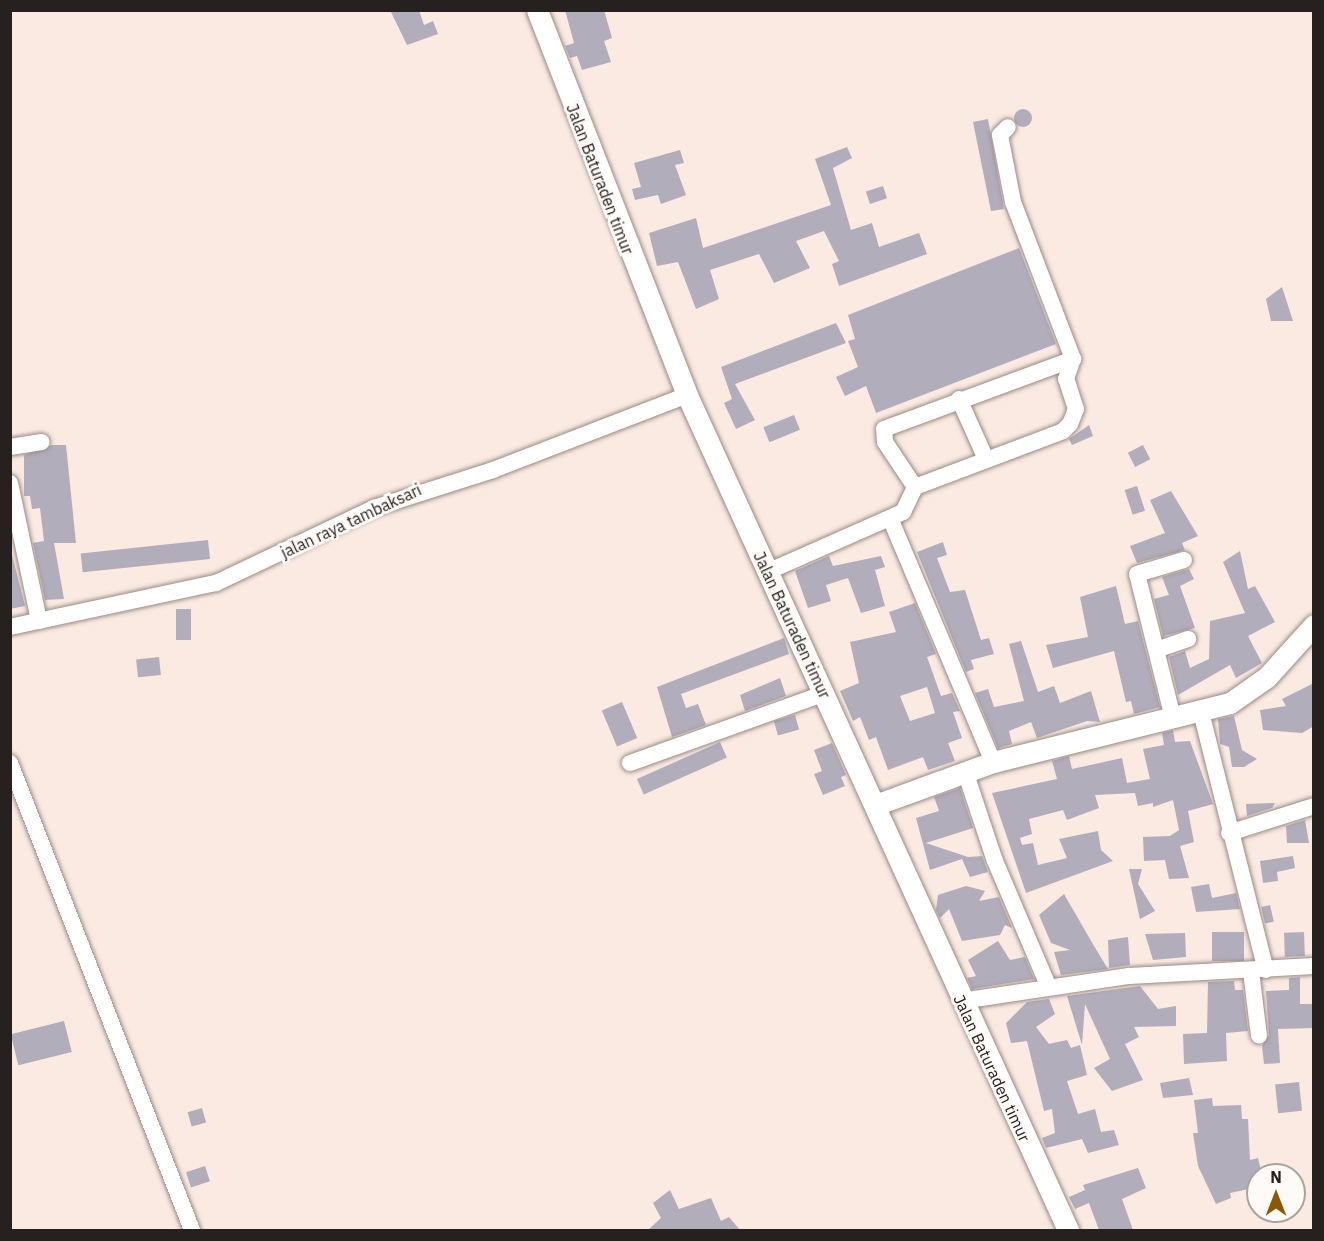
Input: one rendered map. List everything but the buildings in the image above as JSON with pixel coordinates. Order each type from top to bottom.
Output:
[{"type":"main road","name":"Jalan Baturaden timur","points":[[537,10],[687,395],[875,805],[961,1001],[1068,1230]]},
{"type":"main road","points":[[875,805],[993,762],[1201,712],[1249,693],[1314,626]]},
{"type":"street","points":[[767,572],[903,512],[915,487],[1070,424],[1076,409],[1066,379],[1073,359],[1013,202],[1000,135],[1008,127]]},
{"type":"street","points":[[915,487],[885,442],[884,429],[958,399],[1073,359]]},
{"type":"street","name":"jalan raya tambaksari","points":[[10,627],[156,600],[216,583],[374,507],[494,470],[687,395]]},
{"type":"street","points":[[958,399],[986,459]]},
{"type":"street","points":[[10,447],[42,442]]},
{"type":"street","points":[[10,483],[18,567],[39,621]]},
{"type":"street","points":[[890,518],[993,762]]},
{"type":"street","points":[[1173,718],[1159,649],[1137,574],[1184,560]]},
{"type":"street","points":[[1159,649],[1188,639]]},
{"type":"street","points":[[630,763],[823,694]]},
{"type":"street","points":[[1201,712],[1258,970],[1259,1036]]},
{"type":"street","points":[[10,763],[192,1230]]},
{"type":"street","points":[[965,771],[995,861],[1048,986]]},
{"type":"street","points":[[1229,832],[1314,806]]},
{"type":"street","points":[[961,1001],[1048,986],[1314,966]]}]
